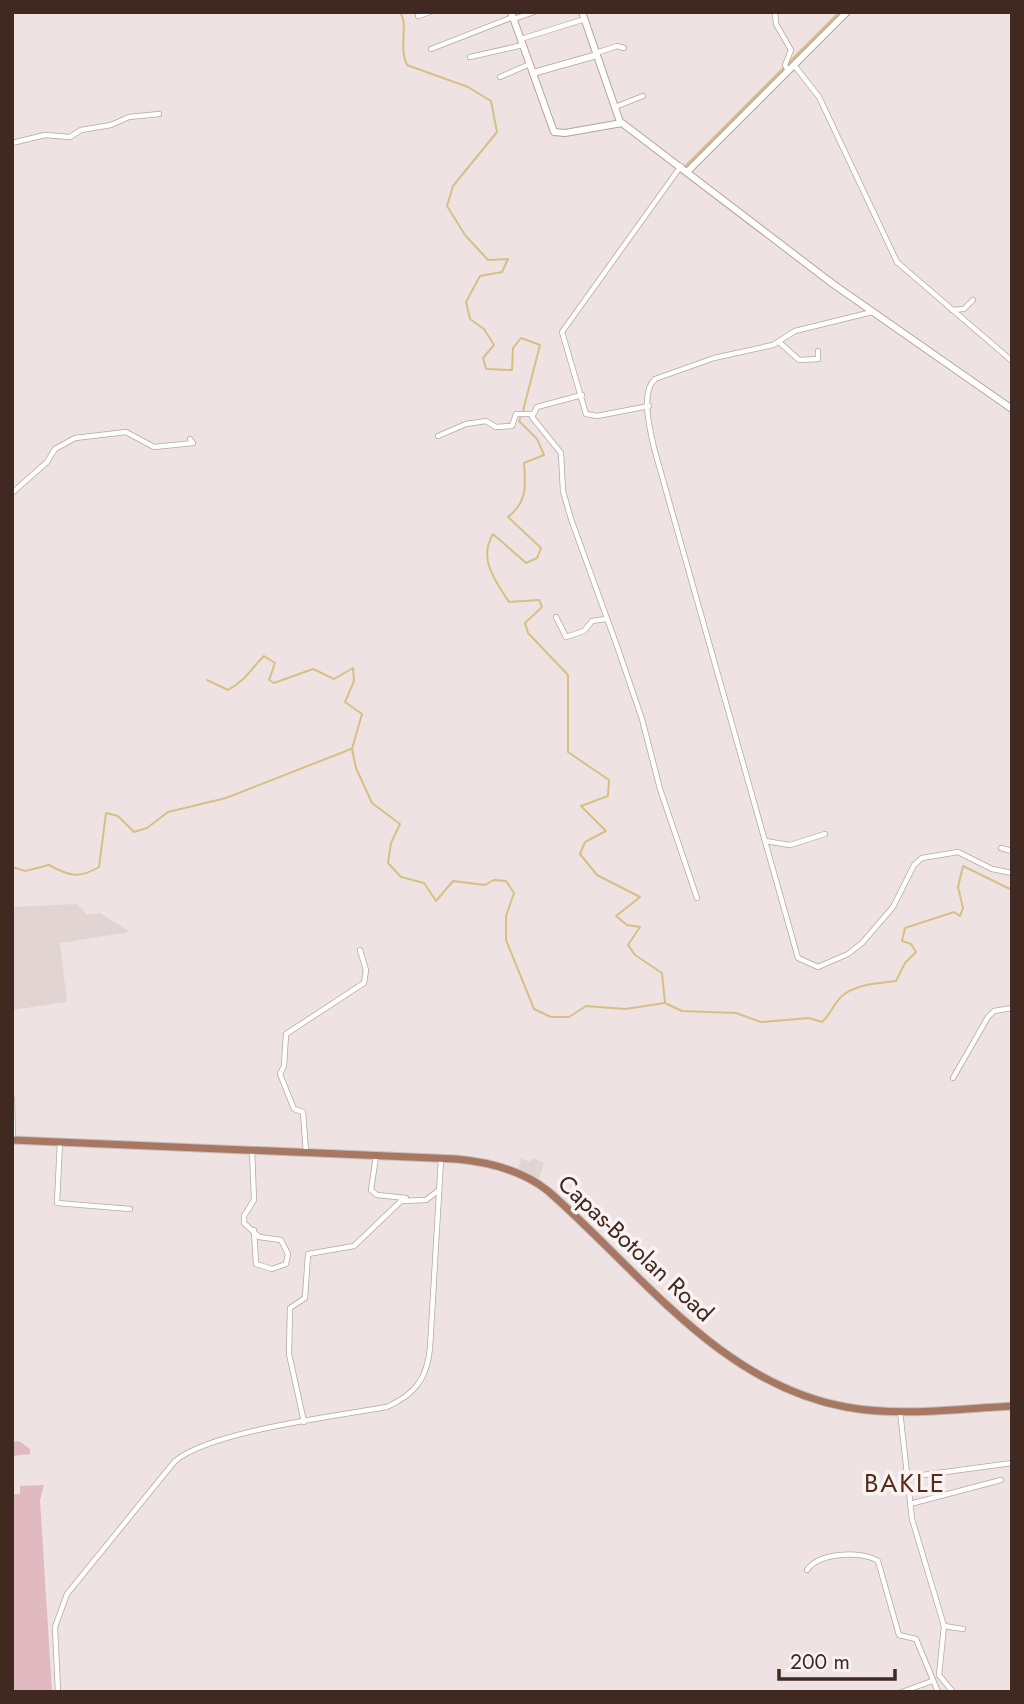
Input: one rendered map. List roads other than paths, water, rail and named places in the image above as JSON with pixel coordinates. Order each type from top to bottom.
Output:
[{"type":"main road","points":[[688,171],[847,12]]},
{"type":"main road","points":[[583,15],[620,122],[872,312],[1012,409]]},
{"type":"main road","points":[[512,16],[554,132],[565,133],[620,122]]},
{"type":"main road","points":[[533,73],[597,54]]},
{"type":"main road","name":"Capas-Botolan Road","points":[[13,1140],[442,1158],[497,1166],[542,1185],[707,1340],[759,1376],[828,1403],[873,1410],[1012,1406]]},
{"type":"street","points":[[418,16],[430,12]]},
{"type":"street","points":[[430,49],[512,16],[534,12]]},
{"type":"street","points":[[775,12],[776,24],[791,50],[785,65],[788,71]]},
{"type":"street","points":[[470,57],[522,42],[583,15]]},
{"type":"street","points":[[597,54],[617,46],[624,48]]},
{"type":"street","points":[[500,77],[530,64]]},
{"type":"street","points":[[794,65],[819,97],[894,258],[1012,361]]},
{"type":"street","points":[[615,107],[643,96]]},
{"type":"street","points":[[12,143],[45,135],[69,137],[81,130],[111,125],[129,117],[159,114]]},
{"type":"street","points":[[649,406],[589,416],[585,412],[562,330],[681,166]]},
{"type":"street","points":[[952,310],[964,309],[973,300]]},
{"type":"street","points":[[872,312],[795,331],[779,342],[715,358],[658,377],[648,389],[654,448],[796,954],[800,959],[818,967],[841,958],[862,943],[893,907],[914,865],[922,858],[958,852],[992,869],[1012,873]]},
{"type":"street","points":[[779,342],[799,360],[818,359],[818,351]]},
{"type":"street","points":[[438,436],[466,424],[486,421],[496,427],[512,426],[515,415],[582,396]]},
{"type":"street","points":[[526,414],[561,453],[566,502],[642,719],[660,789],[697,898]]},
{"type":"street","points":[[12,492],[47,462],[55,449],[75,438],[126,432],[154,447],[193,443],[190,439]]},
{"type":"street","points":[[556,617],[566,637],[584,631],[592,621],[606,619]]},
{"type":"street","points":[[764,840],[790,845],[825,834]]},
{"type":"street","points":[[1001,848],[1012,851]]},
{"type":"street","points":[[306,1152],[303,1112],[294,1109],[281,1076],[285,1036],[363,983],[366,970],[360,950]]},
{"type":"street","points":[[953,1078],[988,1017],[994,1010],[1012,1008]]},
{"type":"street","points":[[12,1099],[13,1140]]},
{"type":"street","points":[[60,1140],[57,1203],[130,1209]]},
{"type":"street","points":[[252,1149],[254,1200],[243,1220],[263,1238],[281,1240],[288,1254],[286,1264],[272,1269],[256,1264],[254,1230]]},
{"type":"street","points":[[376,1155],[371,1190],[377,1195],[426,1200],[439,1189]]},
{"type":"street","points":[[58,1692],[55,1627],[66,1594],[175,1461],[191,1449],[221,1439],[387,1407],[404,1399],[424,1377],[430,1348],[442,1158]]},
{"type":"street","points":[[304,1422],[289,1342],[290,1308],[305,1296],[308,1254],[354,1246],[395,1205],[407,1198]]},
{"type":"street","points":[[900,1411],[910,1504],[920,1552],[944,1626],[939,1675],[953,1692]]},
{"type":"street","points":[[908,1477],[1012,1463]]},
{"type":"street","points":[[910,1504],[1001,1480]]},
{"type":"street","points":[[807,1570],[814,1563],[853,1554],[865,1554],[878,1561],[899,1635],[916,1639],[938,1692]]},
{"type":"street","points":[[944,1626],[963,1629]]},
{"type":"street","points":[[902,1692],[932,1681]]},
{"type":"waterway","points":[[400,12],[404,23],[403,51],[407,65],[468,87],[491,101],[497,132],[453,186],[447,206],[465,235],[488,260],[508,259],[502,272],[480,276],[466,302],[470,319],[484,329],[494,345],[483,358],[486,369],[512,370],[513,348],[521,338],[540,345],[523,411]]},
{"type":"waterway","points":[[686,167],[841,12]]},
{"type":"waterway","points":[[521,416],[519,421],[537,439],[544,455],[524,463],[524,493],[519,505],[508,517],[541,548],[537,558],[526,563],[493,534],[487,552],[488,561],[509,602],[539,600],[542,607],[525,623],[528,633],[568,675],[568,752],[609,780],[608,796],[581,806],[606,831],[585,842],[580,854],[597,875],[640,897],[616,916],[627,925],[640,927],[628,945],[635,955],[662,973],[665,1003],[682,1011],[736,1013],[761,1022],[809,1018],[822,1022],[839,999],[848,992],[868,985],[896,981],[905,963],[916,952],[911,944],[902,941],[905,928],[954,912],[960,916],[963,908],[958,887],[963,866],[1012,890]]},
{"type":"waterway","points":[[207,680],[228,690],[243,679],[264,656],[275,663],[269,680],[274,683],[313,669],[334,679],[353,668],[354,681],[345,702],[362,714],[352,749],[356,768],[372,803],[400,824],[391,843],[388,863],[401,877],[424,883],[436,901],[453,881],[485,885],[494,880],[506,881],[514,893],[506,916],[506,940],[534,1009],[551,1017],[569,1017],[586,1006],[625,1009],[665,1003]]},
{"type":"waterway","points":[[12,867],[25,871],[49,865],[68,874],[86,873],[99,867],[106,813],[118,816],[134,832],[147,828],[168,812],[226,798],[351,749]]},
{"type":"district","name":"BAKLE","points":[[905,1483]]}]
